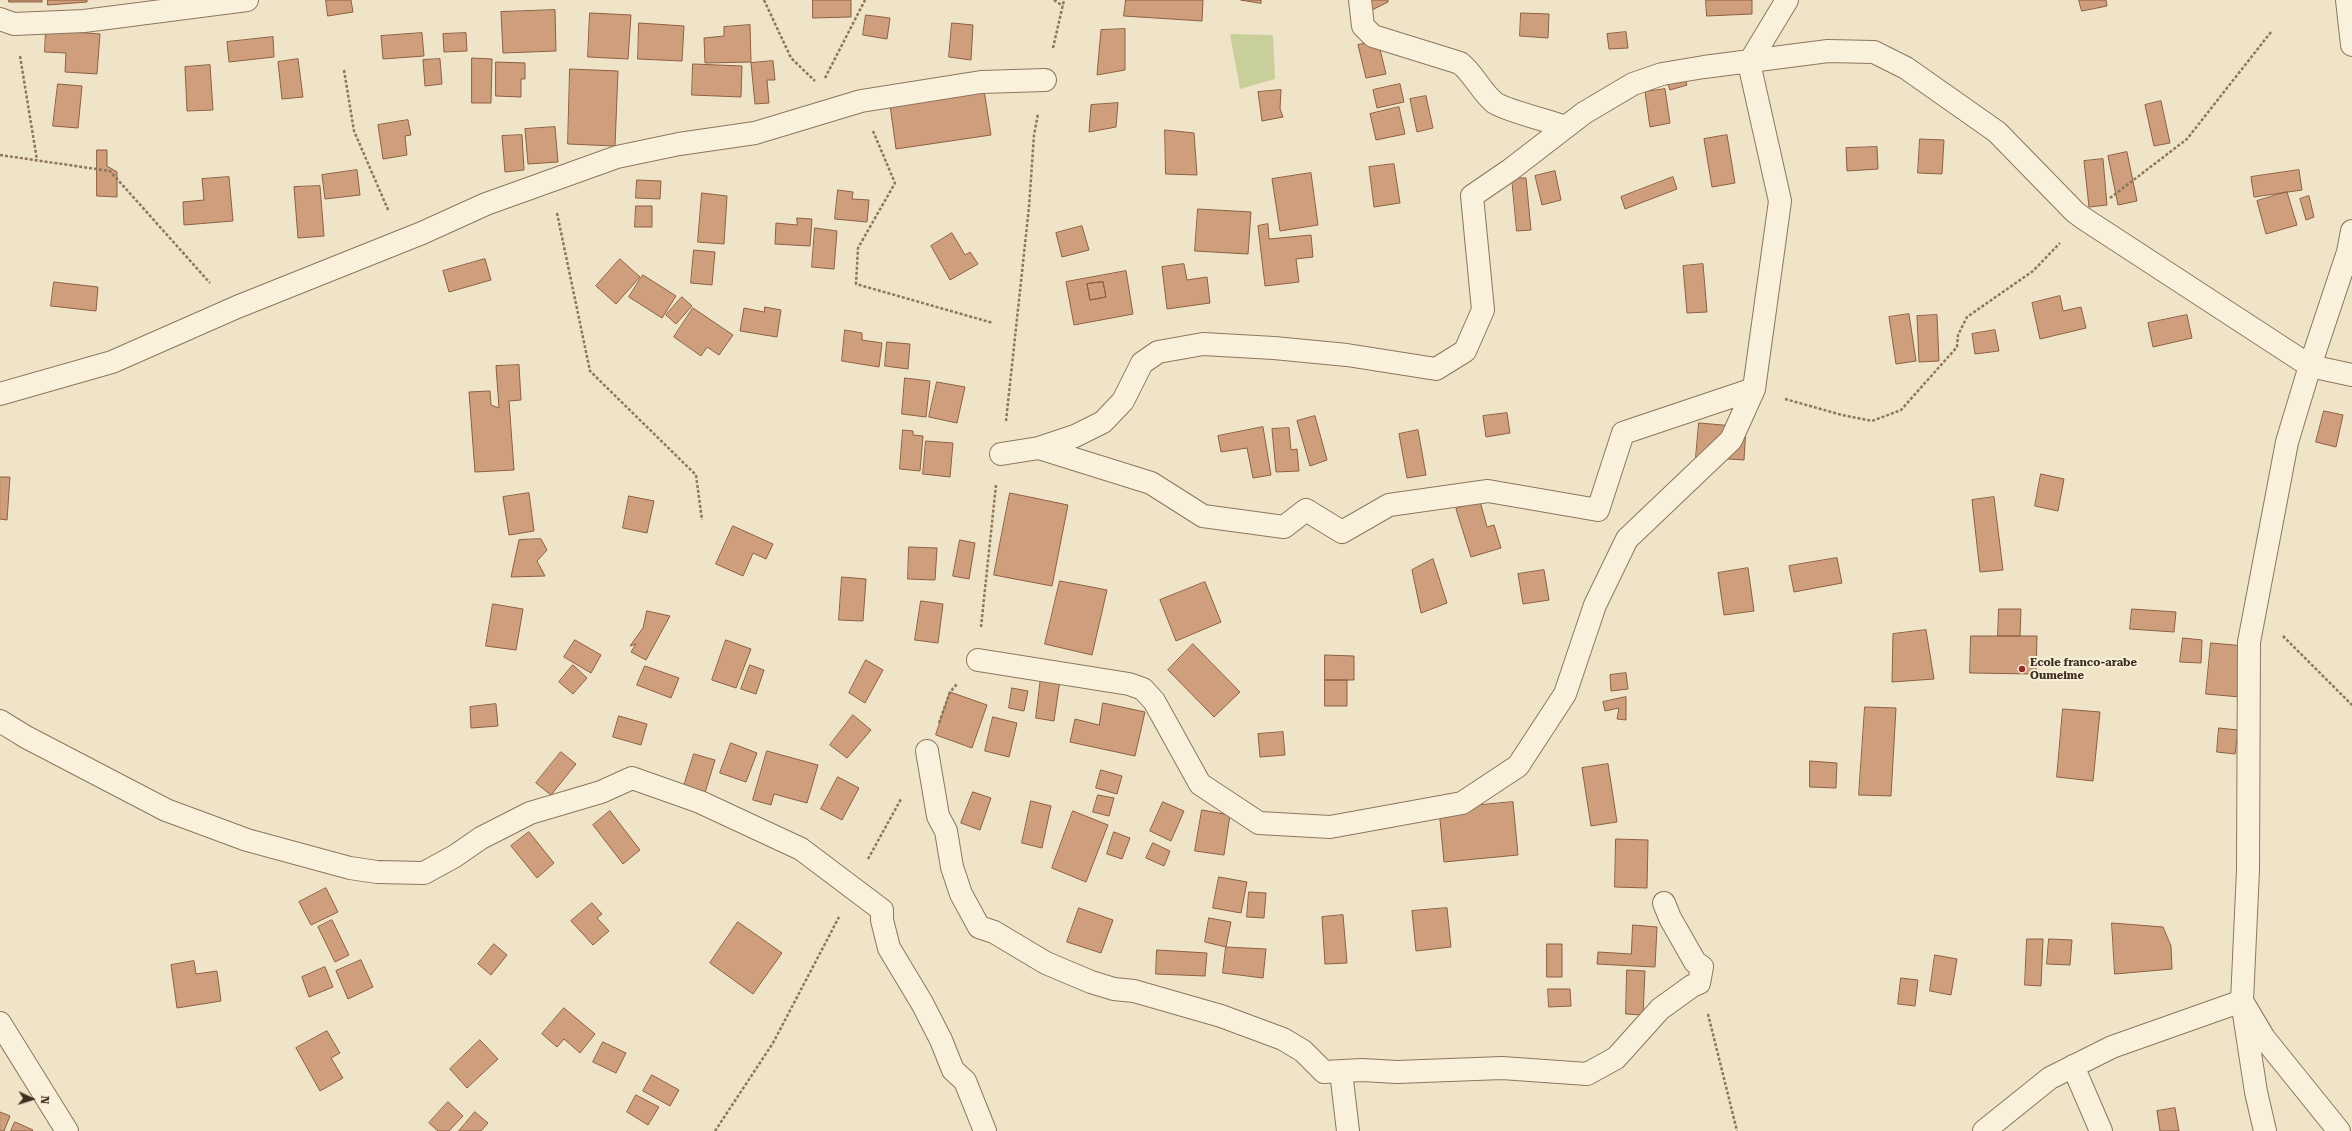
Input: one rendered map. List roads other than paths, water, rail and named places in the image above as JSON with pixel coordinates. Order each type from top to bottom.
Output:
[{"type":"street","points":[[7,21],[84,21],[247,0]]},
{"type":"street","points":[[1360,0],[1363,26],[1373,36],[1460,63],[1468,69],[1473,78],[1496,103],[1566,127]]},
{"type":"street","points":[[978,660],[1129,684],[1143,690],[1154,701],[1200,784],[1259,823],[1330,826],[1462,803],[1518,766],[1565,694],[1596,605],[1626,539],[1731,440],[1754,390],[1780,200],[1749,63],[1786,0]]},
{"type":"street","points":[[2347,0],[2352,45]]},
{"type":"street","points":[[1001,454],[1040,448],[1075,436],[1103,422],[1123,401],[1142,363],[1158,352],[1202,344],[1274,348],[1347,355],[1436,369],[1465,351],[1484,310],[1472,196],[1566,127],[1633,84],[1662,74],[1828,51],[1874,52],[1906,68],[1997,132],[2075,212],[2083,218],[2310,366],[2352,375]]},
{"type":"street","points":[[0,394],[112,362],[237,307],[401,241],[486,204],[551,179],[617,158],[678,144],[755,133],[861,101],[981,82],[1045,80]]},
{"type":"street","points":[[2265,1131],[2256,1092],[2242,1001],[2248,870],[2249,642],[2287,442],[2310,366],[2348,252],[2352,231]]},
{"type":"street","points":[[1040,448],[1151,483],[1203,516],[1284,527],[1306,510],[1342,532],[1389,505],[1488,491],[1598,510],[1623,433],[1754,390]]},
{"type":"street","points":[[0,721],[26,737],[166,810],[247,840],[350,868],[424,873],[455,856],[482,838],[530,813],[601,792],[632,778],[700,802],[801,849],[854,887],[882,910],[882,920],[889,948],[922,1003],[941,1040],[953,1070],[965,1081],[985,1131]]},
{"type":"street","points":[[927,751],[938,816],[946,832],[952,867],[961,894],[979,927],[994,932],[1046,963],[1090,982],[1114,989],[1134,991],[1228,1018],[1283,1039],[1303,1051],[1324,1072],[1362,1070],[1397,1072],[1502,1068],[1587,1074],[1616,1058],[1660,1009],[1692,986],[1699,983],[1702,967],[1695,962],[1670,918],[1664,903]]},
{"type":"street","points":[[1984,1131],[2050,1078],[2112,1047],[2242,1001]]},
{"type":"street","points":[[2242,1001],[2264,1038],[2339,1131]]},
{"type":"street","points":[[0,1023],[67,1131]]},
{"type":"street","points":[[2074,1066],[2101,1131]]},
{"type":"street","points":[[1341,1072],[1348,1131]]},
{"type":"place","name":"Ecole franco-arabe Oumeime","points":[[2022,669]]}]
